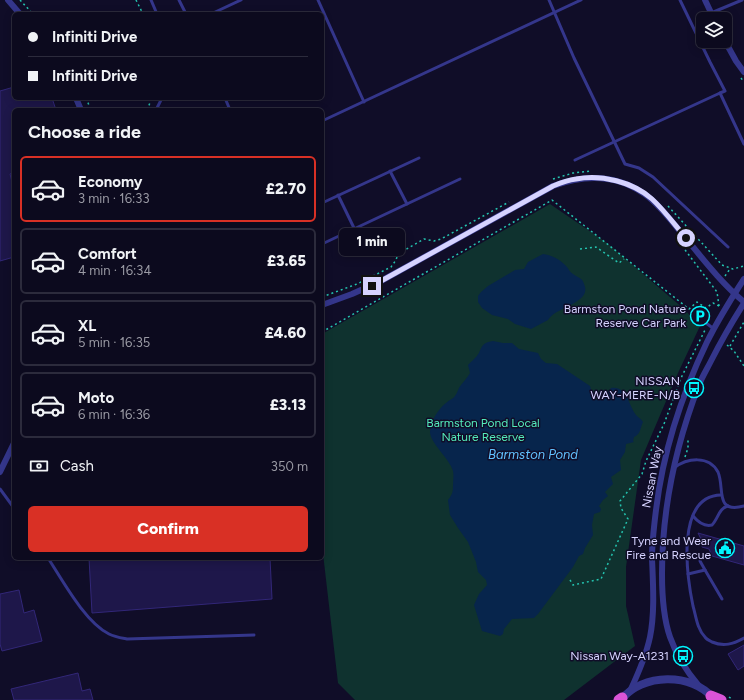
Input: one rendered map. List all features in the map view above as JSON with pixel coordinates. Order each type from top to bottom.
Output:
[{"type":"street","points":[[8,0],[18,12]]},
{"type":"street","points":[[706,0],[711,12]]},
{"type":"street","points":[[729,48],[744,72]]},
{"type":"street","points":[[324,303],[352,294],[381,281],[553,186],[577,178],[608,180],[625,184],[636,188],[651,199],[722,282],[744,303]]},
{"type":"street","name":"Nissan Way","points":[[623,697],[646,653],[650,636],[653,618],[652,556],[656,509],[662,471],[672,433],[710,326],[735,294],[744,279]]},
{"type":"street","name":"Nissan Way","points":[[701,688],[680,658],[670,637],[662,598],[662,548],[666,502],[678,448],[699,384],[721,341],[744,303]]},
{"type":"street","points":[[0,472],[12,447]]},
{"type":"street","points":[[623,697],[649,682],[672,679],[701,688],[720,699]]},
{"type":"lane","points":[[151,0],[156,12]]},
{"type":"lane","points":[[179,0],[185,12]]},
{"type":"lane","points":[[215,12],[241,0]]},
{"type":"lane","points":[[318,0],[323,12]]},
{"type":"lane","points":[[549,0],[574,58],[624,164],[639,168],[653,177],[728,247]]},
{"type":"lane","points":[[324,120],[581,0]]},
{"type":"lane","points":[[575,160],[725,91],[680,0]]},
{"type":"lane","points":[[720,12],[743,0]]},
{"type":"lane","points":[[324,13],[364,102]]},
{"type":"lane","points":[[720,93],[744,144]]},
{"type":"lane","points":[[324,202],[419,158]]},
{"type":"lane","points":[[390,171],[407,204]]},
{"type":"lane","points":[[324,243],[460,179]]},
{"type":"lane","points":[[338,195],[354,228]]},
{"type":"lane","points":[[673,469],[684,461],[696,459],[705,461],[712,465],[718,472],[723,500],[728,506],[736,508],[744,506]]},
{"type":"lane","points":[[0,489],[12,505]]},
{"type":"lane","points":[[721,493],[708,498],[701,504],[693,516],[689,527],[688,536],[688,574],[696,615],[700,629],[705,638],[725,646],[744,638]]},
{"type":"lane","points":[[693,516],[703,524],[708,526],[712,525],[722,509],[728,506]]},
{"type":"lane","points":[[49,560],[88,618],[110,635],[128,639],[254,635]]},
{"type":"lane","points":[[700,561],[722,599]]},
{"type":"lane","points":[[688,574],[705,570]]},
{"type":"path","points":[[20,0],[31,12]]},
{"type":"path","points":[[136,0],[142,12]]},
{"type":"path","points":[[552,179],[573,173],[597,171]]},
{"type":"path","points":[[324,296],[377,275],[391,267],[398,254],[424,239],[434,241],[441,239],[514,199]]},
{"type":"path","points":[[324,331],[552,200],[688,309],[697,302],[706,308],[713,304],[719,306],[717,292],[673,233]]},
{"type":"path","points":[[667,205],[722,266],[730,269],[744,266]]},
{"type":"path","points":[[580,249],[596,247],[619,263],[624,258]]},
{"type":"path","points":[[730,347],[744,322]]},
{"type":"path","points":[[570,580],[572,585],[601,579],[628,518],[620,501],[642,474],[646,461],[664,424],[681,378],[702,335],[710,326]]},
{"type":"path","points":[[721,341],[730,347],[739,357],[744,366]]},
{"type":"path","points":[[684,461],[688,448],[688,438]]},
{"type":"path","points":[[720,699],[736,700]]},
{"type":"green space","name":"Barmston Pond Local Nature Reserve","points":[[550,204],[607,243],[684,309],[700,326],[641,460],[626,567],[626,606],[635,646],[564,700],[355,700],[338,683],[324,560],[324,333]]},
{"type":"water","points":[[543,254],[550,255],[565,264],[572,273],[582,280],[585,290],[583,296],[548,320],[531,329],[515,324],[508,319],[492,315],[482,308],[478,302],[478,296],[481,292],[488,286],[515,270],[524,269],[528,262]]},
{"type":"water","name":"Barmston Pond","points":[[493,341],[512,343],[519,349],[538,353],[541,359],[546,363],[557,364],[590,386],[594,400],[604,400],[611,388],[621,390],[627,397],[633,411],[643,422],[639,433],[634,437],[634,442],[626,444],[625,452],[620,460],[621,470],[611,477],[613,484],[605,492],[608,496],[599,506],[601,509],[600,512],[594,514],[592,525],[593,535],[583,554],[579,556],[573,567],[534,618],[512,619],[504,629],[503,634],[500,636],[482,631],[474,605],[479,594],[487,585],[486,580],[478,572],[476,562],[468,542],[450,515],[448,500],[453,490],[453,471],[448,461],[433,441],[430,432],[431,424],[437,412],[456,395],[460,386],[470,373],[468,365],[483,345]]},
{"type":"building","points":[[12,88],[12,100],[53,100],[55,108],[12,108],[12,173],[10,174],[12,182],[12,258],[0,261],[0,91]]},
{"type":"building","name":"Tyne and Wear Fire and Rescue","points":[[698,533],[744,546],[744,565],[712,556],[709,549],[702,547],[703,543]]},
{"type":"building","points":[[89,560],[270,560],[272,599],[92,613]]},
{"type":"building","points":[[19,590],[24,613],[34,610],[42,641],[2,651],[0,644],[0,594]]},
{"type":"building","points":[[744,645],[744,666],[738,670],[728,654]]},
{"type":"building","points":[[78,673],[82,691],[90,689],[93,700],[14,700],[11,689]]},
{"type":"place","name":"Barmston Pond Nature Reserve Car Park","points":[[700,316]]},
{"type":"place","name":"NISSAN WAY-MERE-N/B","points":[[694,388]]},
{"type":"place","name":"Tyne and Wear Fire and Rescue","points":[[725,548]]},
{"type":"place","name":"Nissan Way-A1231","points":[[683,656]]},
{"type":"route","points":[[372,286],[553,186],[577,178],[602,178],[636,188],[658,206],[686,238]]}]
